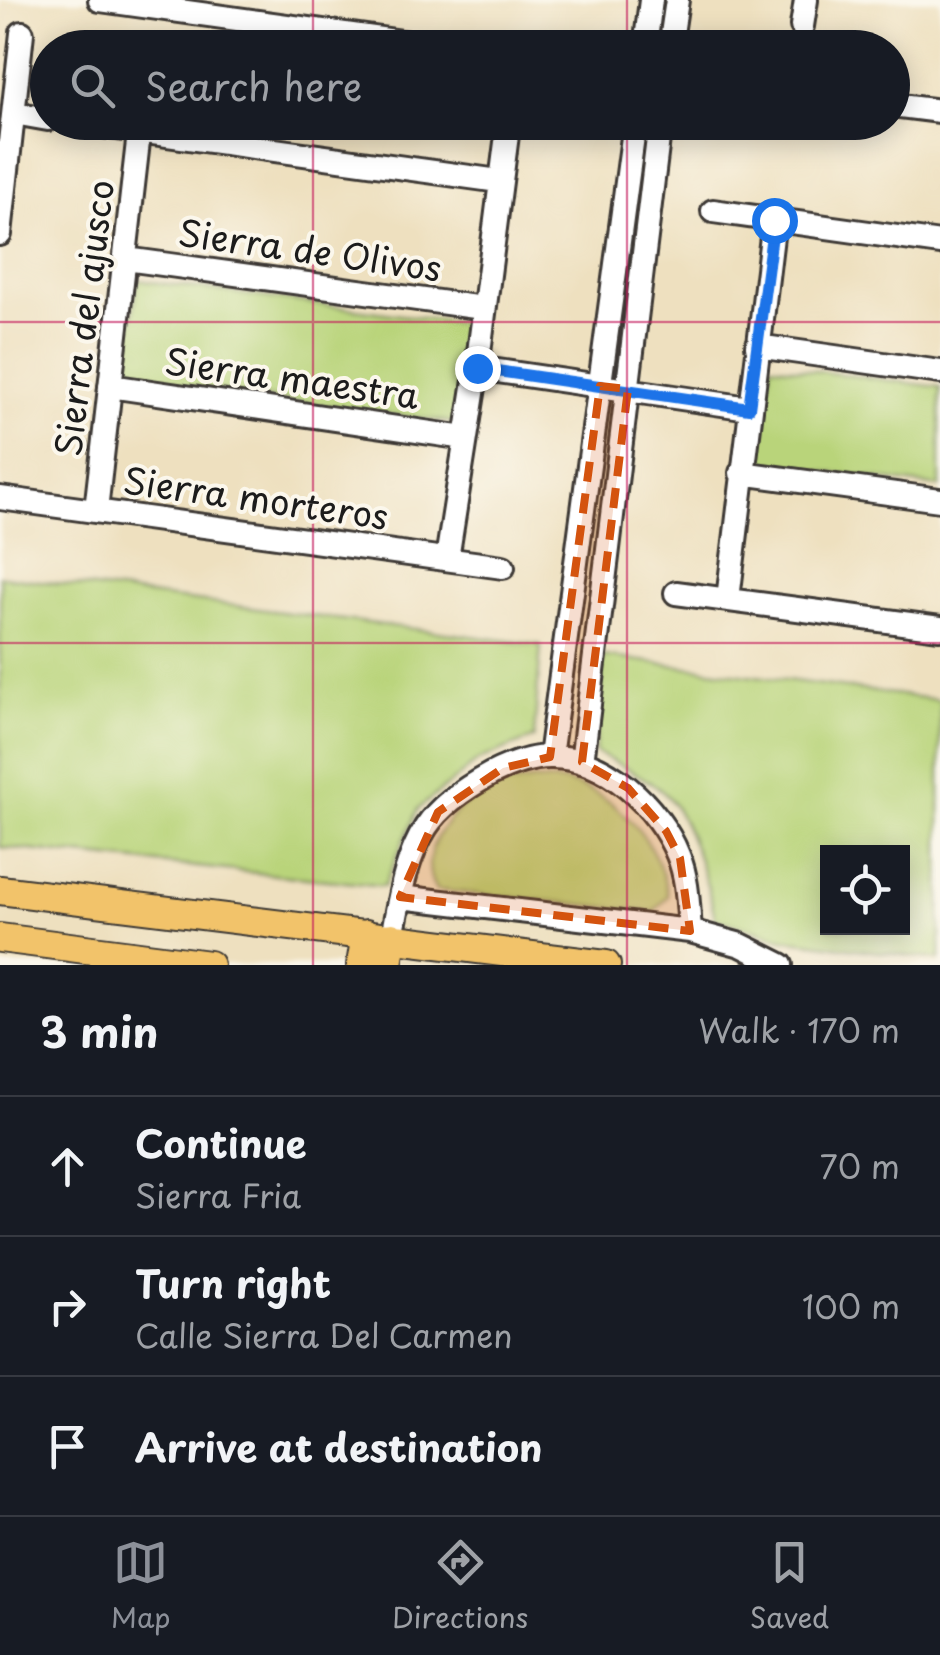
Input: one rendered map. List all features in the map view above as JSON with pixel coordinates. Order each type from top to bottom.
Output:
[{"type":"main road","points":[[0,890],[173,911],[382,945],[606,965]]},
{"type":"main road","points":[[170,963],[173,911]]},
{"type":"main road","points":[[0,938],[170,963],[209,965]]},
{"type":"main road","points":[[360,965],[382,945]]},
{"type":"street","points":[[100,0],[316,30]]},
{"type":"street","points":[[648,30],[652,0]]},
{"type":"street","points":[[673,30],[677,0]]},
{"type":"street","points":[[802,26],[806,0]]},
{"type":"street","points":[[0,234],[22,33]]},
{"type":"street","points":[[910,107],[940,111]]},
{"type":"street","points":[[14,113],[30,115]]},
{"type":"street","name":"Sierra del ajusco","points":[[96,510],[138,140]]},
{"type":"street","points":[[193,140],[499,180]]},
{"type":"street","points":[[447,559],[477,368],[506,140]]},
{"type":"street","points":[[550,757],[634,140]]},
{"type":"street","points":[[582,762],[658,140]]},
{"type":"street","points":[[714,211],[940,243]]},
{"type":"street","points":[[728,599],[774,220]]},
{"type":"street","name":"Sierra de Olivos","points":[[126,259],[484,308]]},
{"type":"street","points":[[757,346],[940,372]]},
{"type":"street","points":[[477,368],[749,408]]},
{"type":"street","name":"Sierra maestra","points":[[110,386],[465,438]]},
{"type":"street","points":[[742,473],[940,500]]},
{"type":"street","name":"Sierra morteros","points":[[0,498],[503,567]]},
{"type":"street","points":[[676,593],[940,628]]},
{"type":"street","points":[[382,945],[424,829],[438,812],[460,793],[503,768],[550,757],[582,762],[628,788],[666,831],[680,858],[690,931]]},
{"type":"street","points":[[400,897],[690,931],[741,945],[781,965]]},
{"type":"highlighted area","points":[[600,386],[628,389],[582,762],[628,788],[666,831],[680,858],[690,931],[400,897],[438,812],[503,768],[550,757]]},
{"type":"green space","points":[[138,280],[468,324],[455,423],[124,379]]},
{"type":"green space","points":[[771,365],[940,387],[940,487],[758,463]]},
{"type":"green space","points":[[0,576],[541,645],[534,738],[479,760],[418,809],[384,886],[0,847]]},
{"type":"green space","points":[[603,656],[940,700],[940,960],[783,939],[715,918],[696,852],[673,803],[631,771],[595,752]]},
{"type":"green space","points":[[534,780],[586,788],[634,824],[656,858],[668,896],[654,912],[436,890],[430,861],[433,846],[450,819],[488,790]]},
{"type":"route","points":[[477,368],[749,408],[774,220]]}]
